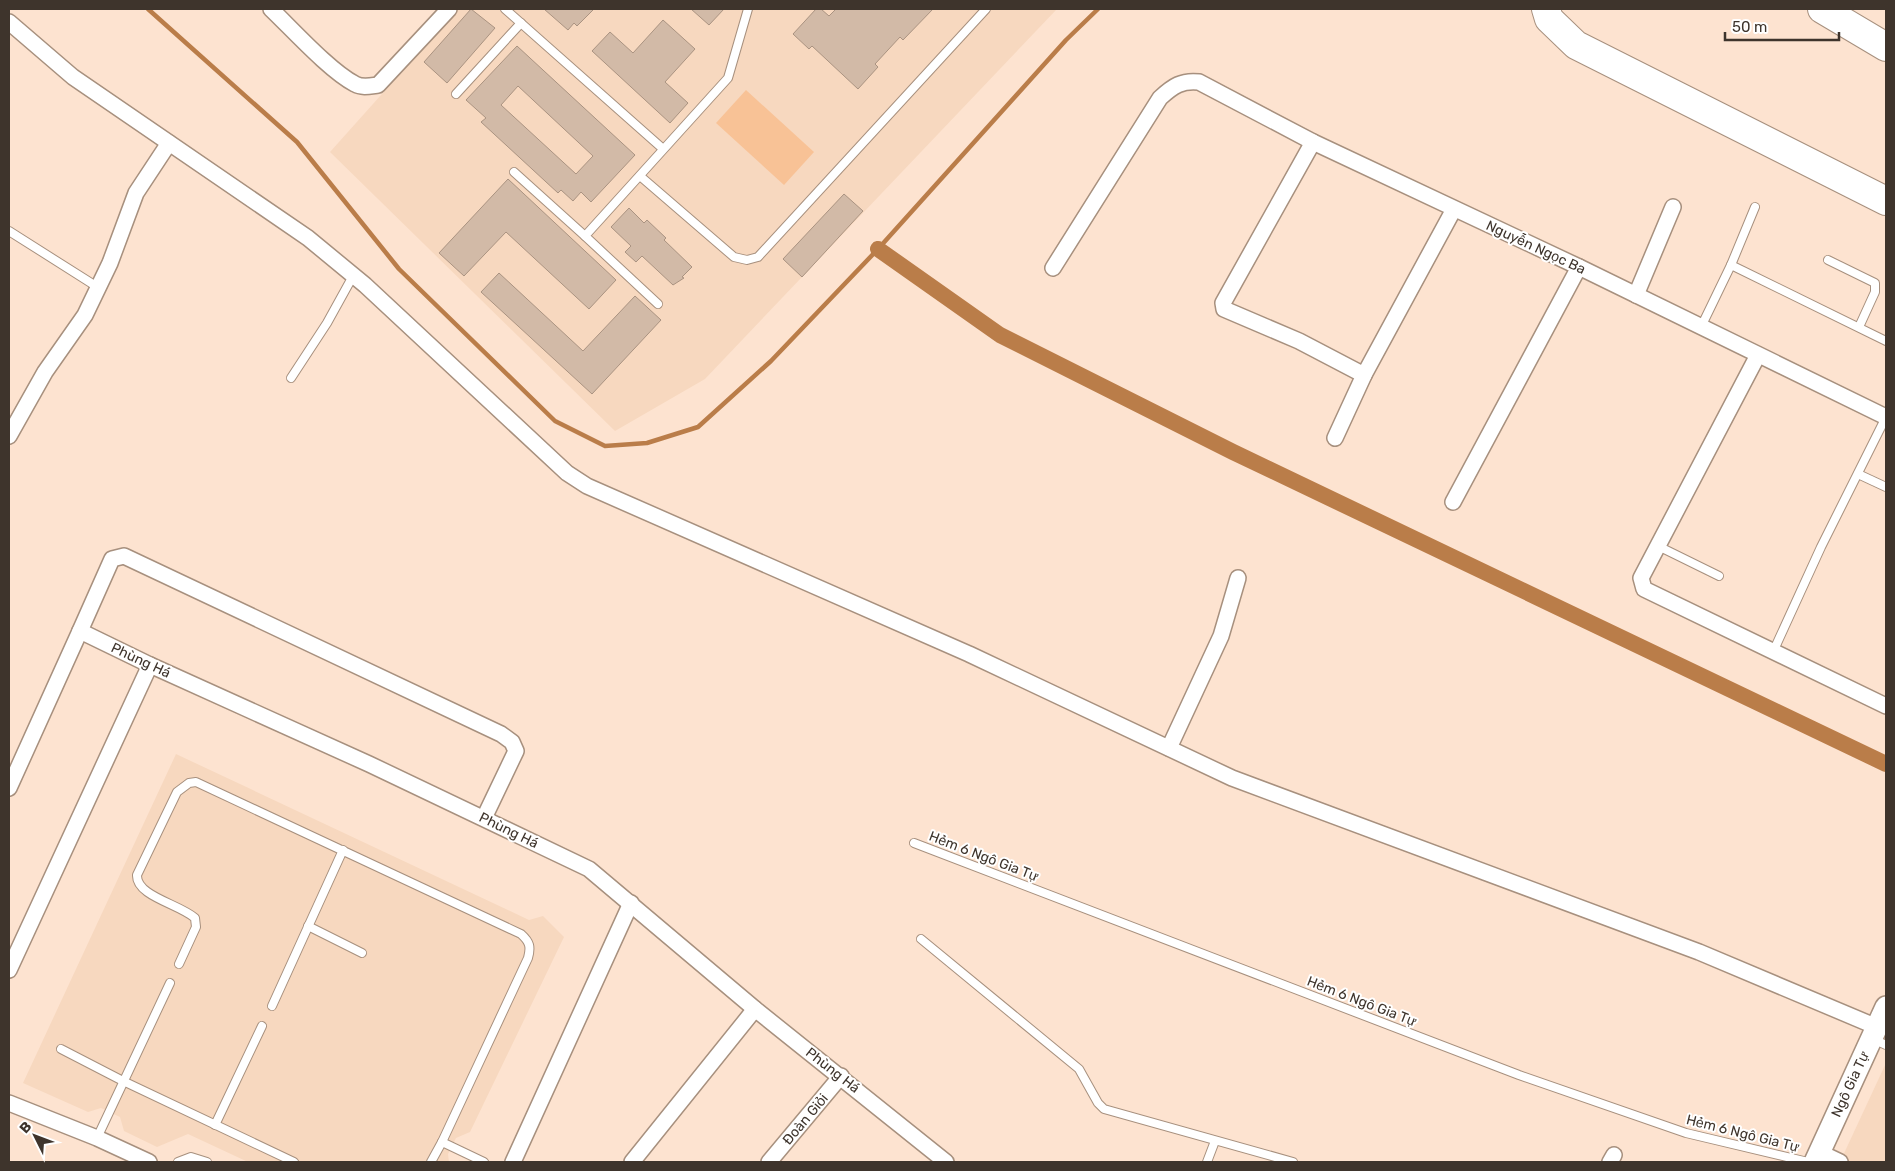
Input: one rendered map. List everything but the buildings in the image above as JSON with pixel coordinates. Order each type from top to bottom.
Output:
[{"type":"highway","points":[[1546,9],[1549,19],[1576,45],[1886,201]]},
{"type":"highway","points":[[1822,9],[1886,47]]},
{"type":"main road","name":"Ngô Gia Tự","points":[[1814,1159],[1878,1037],[1886,1006]]},
{"type":"street","points":[[271,9],[333,67],[356,85],[367,87],[378,85],[448,9]]},
{"type":"street","points":[[9,22],[66,71],[308,238],[353,276],[577,480],[1172,742],[1266,792],[1680,945],[1878,1037]]},
{"type":"street","name":"Nguyễn Ngọc Ba","points":[[1053,268],[1160,98],[1172,86],[1186,80],[1200,82],[1313,142],[1579,267],[1886,417]]},
{"type":"street","points":[[1313,142],[1223,303],[1224,309],[1299,341],[1364,375]]},
{"type":"street","points":[[9,436],[45,372],[85,315],[99,288],[136,193],[169,143]]},
{"type":"street","points":[[1636,295],[1673,206]]},
{"type":"street","points":[[1334,438],[1364,375],[1454,209]]},
{"type":"street","points":[[1453,502],[1579,267]]},
{"type":"street","points":[[1758,355],[1641,578],[1644,589],[1886,706]]},
{"type":"street","points":[[9,788],[112,560],[124,556],[501,734],[512,742],[516,751],[484,818]]},
{"type":"street","points":[[1172,742],[1221,636],[1238,578]]},
{"type":"street","name":"Phùng Há","points":[[80,631],[484,818],[589,869],[755,1009],[946,1162]]},
{"type":"street","points":[[1172,742],[1173,720],[1204,657]]},
{"type":"street","points":[[9,970],[150,665]]},
{"type":"street","points":[[513,1162],[631,903]]},
{"type":"street","points":[[632,1162],[755,1009]]},
{"type":"street","name":"Đoàn Giỏi","points":[[769,1162],[841,1076]]},
{"type":"street","points":[[9,1104],[97,1138],[149,1162]]},
{"type":"street","points":[[1814,1159],[1840,1162]]},
{"type":"lane","points":[[505,9],[662,148]]},
{"type":"lane","points":[[585,236],[640,176],[662,148],[728,78],[746,9]]},
{"type":"lane","points":[[640,176],[734,257],[747,260],[758,257],[986,9]]},
{"type":"lane","points":[[456,94],[521,23]]},
{"type":"lane","points":[[514,172],[658,304]]},
{"type":"lane","points":[[1701,327],[1731,265],[1755,207]]},
{"type":"lane","points":[[9,231],[99,288]]},
{"type":"lane","points":[[1828,260],[1875,283],[1875,292],[1859,327]]},
{"type":"lane","points":[[1731,265],[1886,341]]},
{"type":"lane","points":[[291,378],[327,323],[353,276]]},
{"type":"lane","points":[[1773,652],[1821,547],[1886,417]]},
{"type":"lane","points":[[1877,435],[1886,440]]},
{"type":"lane","points":[[1858,474],[1886,487]]},
{"type":"lane","points":[[1658,546],[1719,576]]},
{"type":"lane","points":[[179,964],[196,927],[195,918],[182,908],[144,892],[137,880],[137,875],[182,786],[196,782],[204,784],[521,934],[527,939],[531,948],[431,1162]]},
{"type":"lane","name":"Hẻm 6 Ngô Gia Tự","points":[[914,843],[1519,1075],[1686,1133],[1814,1159]]},
{"type":"lane","points":[[272,1006],[343,850]]},
{"type":"lane","points":[[308,926],[362,953]]},
{"type":"lane","points":[[921,939],[1079,1069],[1098,1103],[1104,1109],[1293,1162]]},
{"type":"lane","points":[[97,1138],[170,983]]},
{"type":"lane","points":[[215,1125],[262,1026]]},
{"type":"lane","points":[[61,1049],[123,1082],[294,1162]]},
{"type":"lane","points":[[1207,1162],[1215,1141]]},
{"type":"lane","points":[[442,1142],[484,1162]]},
{"type":"lane","points":[[178,1162],[191,1157],[207,1162]]},
{"type":"shaded area","points":[[458,9],[1057,9],[705,379],[615,431],[330,152]]},
{"type":"shaded area","points":[[746,90],[814,152],[784,185],[716,123]]},
{"type":"shaded area","points":[[176,754],[529,920],[543,916],[564,937],[470,1132],[456,1138],[448,1154],[449,1162],[248,1162],[188,1134],[157,1147],[124,1131],[120,1117],[101,1108],[88,1112],[23,1083]]},
{"type":"shaded area","points":[[1886,1063],[1886,1162],[1840,1162]]},
{"type":"waterway","points":[[148,9],[297,142],[399,269],[555,421],[605,446],[647,443],[698,427],[771,361],[878,249],[1066,40],[1098,9]]},
{"type":"waterway","points":[[878,249],[1000,335],[1233,452],[1886,764]]}]
